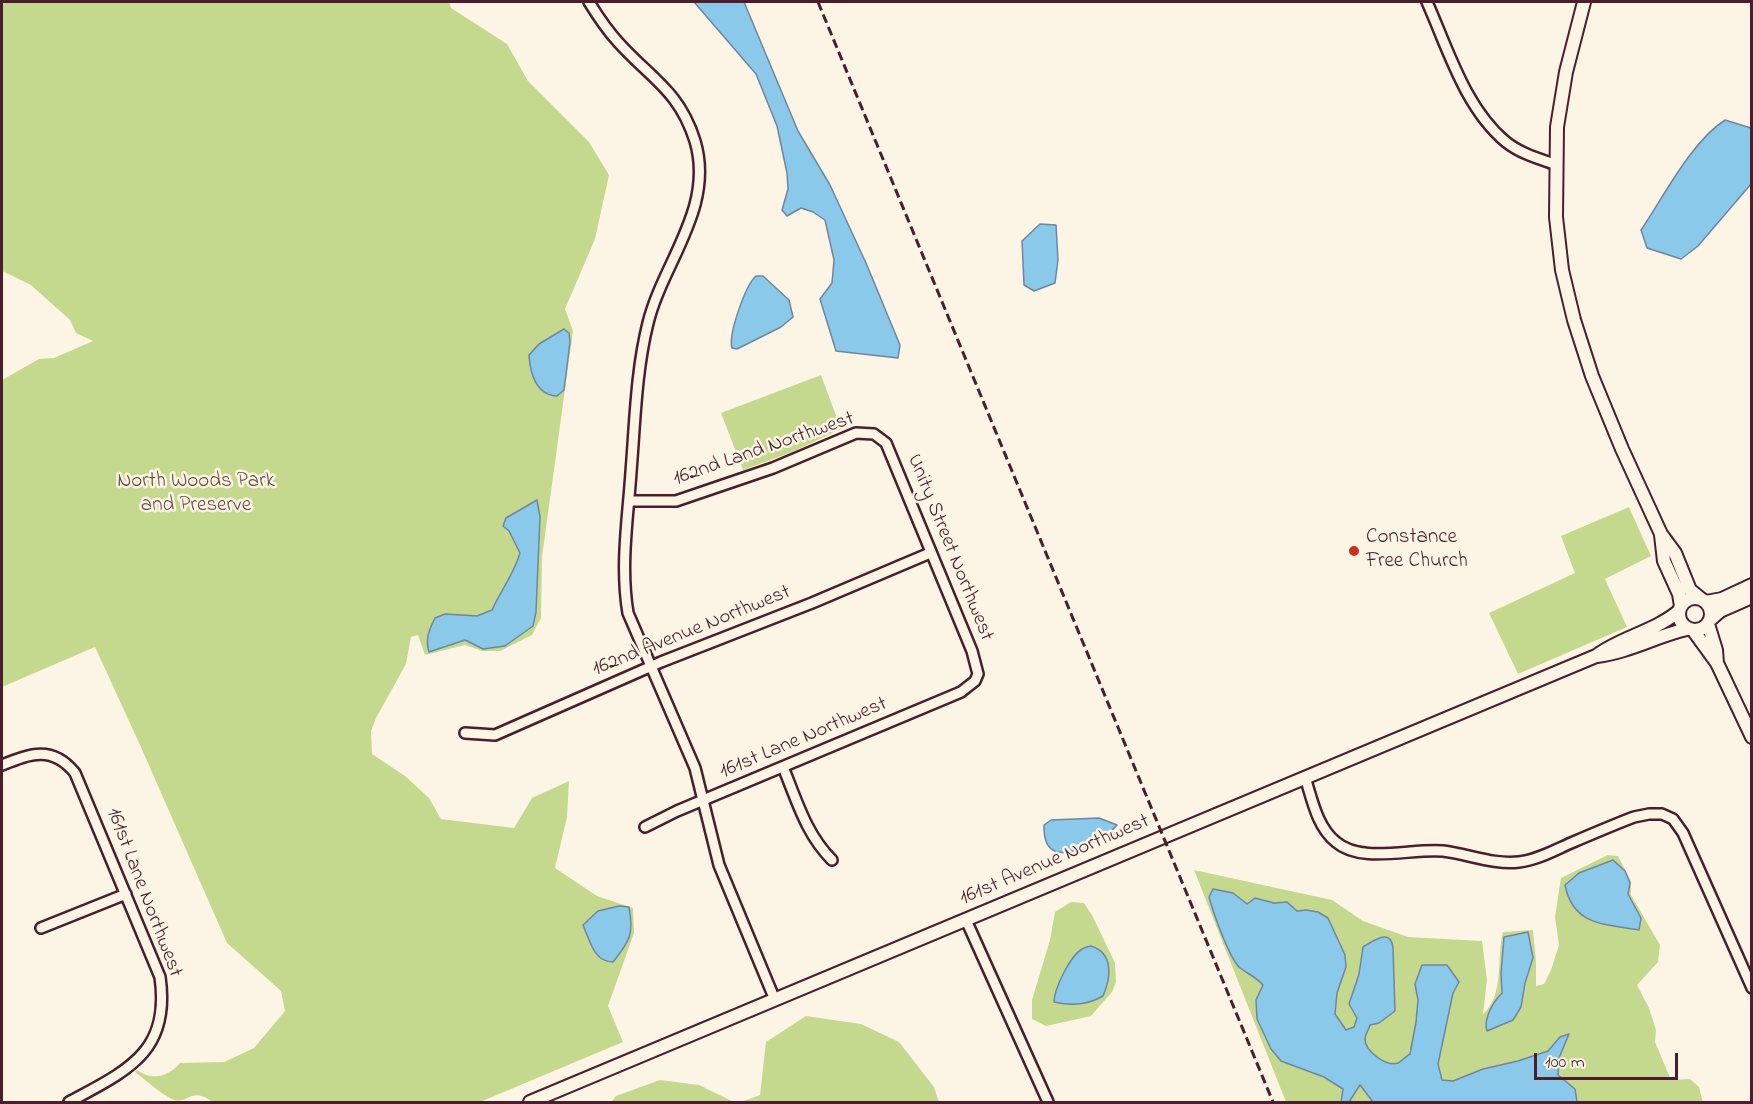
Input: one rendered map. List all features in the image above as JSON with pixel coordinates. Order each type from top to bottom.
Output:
[{"type":"main road","points":[[1584,2],[1566,72],[1557,127],[1556,217],[1562,270],[1574,320],[1592,376],[1661,534],[1675,553],[1690,590],[1704,601],[1711,613],[1709,621],[1717,663]]},
{"type":"main road","points":[[1661,534],[1664,561],[1679,594],[1680,621],[1690,629],[1717,663],[1752,737]]},
{"type":"main road","points":[[1680,608],[1689,599],[1704,601],[1722,599],[1752,585]]},
{"type":"main road","points":[[1690,629],[1703,628],[1720,611],[1752,597]]},
{"type":"main road","name":"161st Avenue Northwest","points":[[530,1102],[1596,656],[1609,646],[1666,622],[1680,608]]},
{"type":"main road","name":"161st Avenue Northwest","points":[[1596,656],[1616,654],[1669,633],[1690,629]]},
{"type":"street","points":[[589,2],[618,42],[666,87],[684,114],[695,143],[699,175],[693,213],[648,321],[640,366],[625,555],[625,599],[628,613],[695,768],[719,865],[775,1000]]},
{"type":"street","points":[[1427,2],[1475,107],[1489,125],[1508,144],[1531,156],[1557,165]]},
{"type":"street","name":"162nd Land Northwest","points":[[629,501],[676,501],[772,468],[856,433],[874,434]]},
{"type":"street","name":"Unity Street Northwest","points":[[874,434],[886,443],[972,651],[978,674],[975,681]]},
{"type":"street","name":"162nd Avenue Northwest","points":[[465,733],[495,735],[650,666],[812,603],[930,553]]},
{"type":"street","name":"161st Lane Northwest","points":[[645,827],[677,811],[961,692],[975,681]]},
{"type":"street","name":"161st Lane Northwest","points":[[2,765],[34,753],[45,754],[67,764],[75,773],[160,977],[163,1000],[162,1017],[154,1038],[144,1053],[118,1075],[69,1102]]},
{"type":"street","points":[[783,767],[809,831],[818,846],[832,860]]},
{"type":"street","points":[[1305,777],[1319,818],[1327,833],[1348,849],[1376,854],[1442,851],[1500,862],[1520,862],[1543,855],[1634,817],[1662,814],[1673,819],[1690,847],[1752,988]]},
{"type":"street","points":[[41,928],[126,894]]},
{"type":"street","points":[[966,920],[1048,1102]]},
{"type":"green space","name":"North Woods Park and Preserve","points":[[2,2],[449,2],[451,8],[507,44],[528,81],[589,142],[609,175],[595,239],[565,309],[573,331],[542,557],[541,618],[532,635],[500,651],[482,651],[465,645],[425,655],[418,635],[411,637],[406,664],[371,731],[372,754],[405,776],[429,798],[441,819],[514,828],[532,798],[569,781],[567,817],[555,868],[597,896],[633,908],[634,933],[608,1006],[623,1042],[480,1102],[213,1102],[205,1097],[194,1095],[179,1101],[165,1095],[135,1072],[137,1070],[148,1076],[160,1076],[170,1072],[180,1063],[224,1062],[254,1048],[285,1011],[281,991],[227,943],[95,647],[2,687],[2,380],[39,359],[54,358],[93,341],[76,333],[70,320],[31,285],[2,271]]},
{"type":"green space","points":[[821,375],[841,429],[792,452],[743,470],[721,413]]},
{"type":"green space","points":[[1629,507],[1651,556],[1605,579],[1627,627],[1518,674],[1489,613],[1575,573],[1561,536]]},
{"type":"green space","points":[[1608,855],[1618,856],[1631,881],[1631,895],[1660,945],[1658,962],[1637,985],[1649,1008],[1656,1030],[1655,1042],[1671,1080],[1690,1079],[1699,1087],[1703,1102],[1286,1102],[1194,870],[1332,900],[1363,921],[1408,937],[1482,941],[1487,980],[1483,1014],[1490,1006],[1497,986],[1503,932],[1533,930],[1536,986],[1544,984],[1559,945],[1555,917],[1561,878]]},
{"type":"green space","points":[[1071,902],[1084,903],[1093,917],[1115,963],[1116,982],[1112,992],[1091,1016],[1046,1026],[1032,1019],[1032,1000],[1050,940],[1055,912]]},
{"type":"green space","points":[[806,1016],[861,1024],[899,1042],[934,1087],[939,1102],[741,1102],[760,1095],[766,1042]]},
{"type":"green space","points":[[660,1080],[699,1085],[734,1102],[611,1102],[616,1096]]},
{"type":"water","points":[[694,2],[744,2],[798,131],[830,185],[866,263],[900,345],[898,358],[836,351],[820,299],[832,283],[834,260],[825,220],[801,208],[787,216],[782,210],[788,189],[787,173],[777,126],[756,74]]},
{"type":"water","points":[[1725,120],[1751,128],[1751,184],[1698,246],[1681,259],[1647,248],[1641,230],[1690,156],[1701,142]]},
{"type":"water","points":[[1040,224],[1056,225],[1058,260],[1055,283],[1034,291],[1024,285],[1022,241]]},
{"type":"water","points":[[756,276],[763,276],[789,300],[793,317],[781,327],[737,349],[732,348],[731,342],[738,311]]},
{"type":"water","points":[[564,329],[569,333],[570,342],[564,390],[557,396],[550,395],[535,382],[529,355],[539,344]]},
{"type":"water","points":[[537,500],[540,517],[536,612],[533,626],[505,646],[483,649],[465,640],[429,652],[428,635],[435,618],[445,614],[477,616],[492,610],[520,553],[509,531],[503,526],[506,518]]},
{"type":"water","points":[[1099,818],[1117,825],[1094,842],[1076,850],[1061,853],[1050,848],[1047,843],[1044,825],[1051,820]]},
{"type":"water","points":[[1613,860],[1625,871],[1630,883],[1628,894],[1641,918],[1639,930],[1592,921],[1575,908],[1569,898],[1565,885],[1579,873]]},
{"type":"water","points":[[1213,889],[1233,893],[1247,904],[1255,898],[1274,903],[1287,902],[1297,911],[1318,912],[1328,918],[1345,955],[1346,967],[1337,993],[1335,1014],[1346,1030],[1354,1027],[1357,1018],[1349,1004],[1359,974],[1363,947],[1381,937],[1389,938],[1393,948],[1395,1011],[1379,1023],[1370,1025],[1365,1039],[1372,1053],[1382,1060],[1393,1064],[1398,1063],[1410,1054],[1418,1000],[1415,984],[1422,965],[1447,965],[1459,982],[1453,993],[1438,1064],[1442,1080],[1453,1081],[1483,1069],[1548,1051],[1560,1037],[1569,1034],[1559,1058],[1558,1075],[1575,1089],[1577,1102],[1373,1102],[1360,1085],[1349,1102],[1341,1102],[1343,1089],[1324,1077],[1281,1061],[1271,1049],[1257,1019],[1256,1000],[1263,985],[1240,968],[1231,955],[1209,897]]},
{"type":"water","points":[[619,906],[629,907],[631,931],[627,942],[613,962],[597,955],[583,925],[598,911]]},
{"type":"water","points":[[1528,932],[1533,958],[1525,983],[1521,1007],[1513,1020],[1487,1031],[1486,1021],[1495,1001],[1502,993],[1504,937]]},
{"type":"water","points":[[1091,946],[1104,954],[1109,967],[1108,982],[1103,996],[1079,1004],[1054,1002],[1063,973],[1068,965],[1083,948]]},
{"type":"railway","points":[[818,2],[1273,1102]]},
{"type":"place","name":"Constance Free Church","points":[[1354,551]]}]
